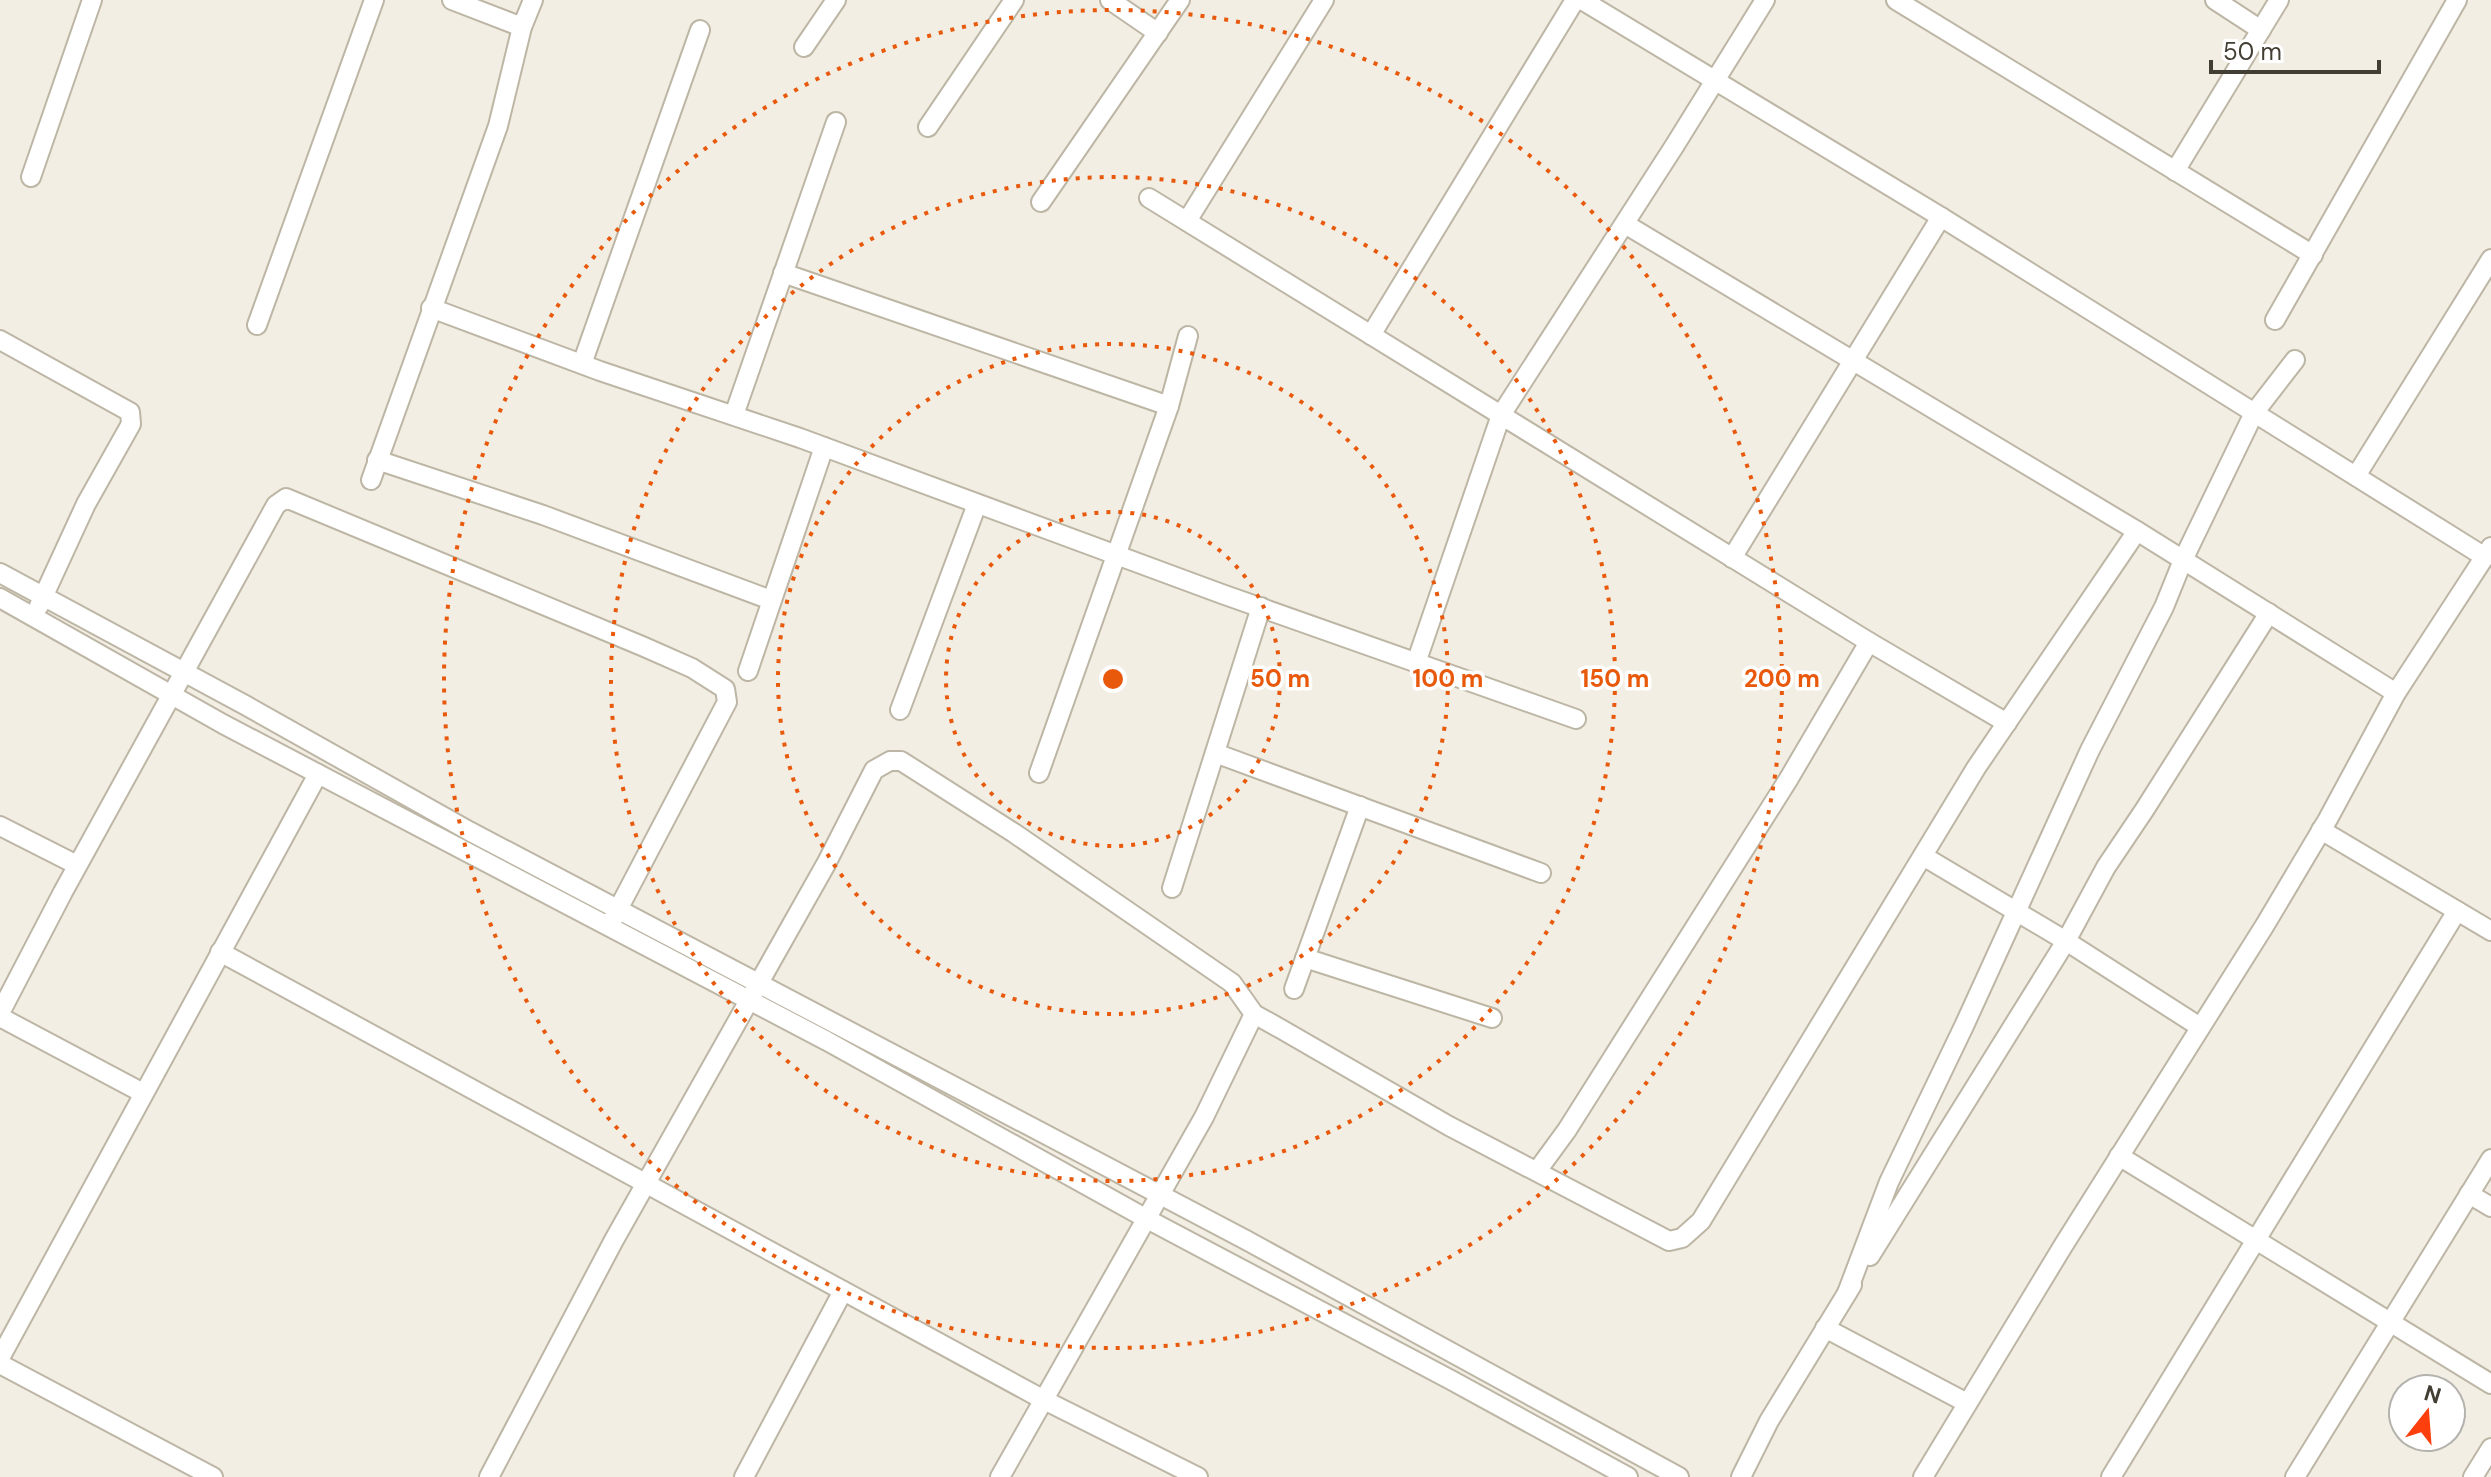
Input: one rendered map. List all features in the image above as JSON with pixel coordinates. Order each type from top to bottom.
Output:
[{"type":"street","points":[[31,177],[92,0]]},
{"type":"street","points":[[257,325],[374,0]]},
{"type":"street","points":[[452,0],[522,27]]},
{"type":"street","points":[[371,480],[498,126],[522,27],[533,0]]},
{"type":"street","points":[[804,47],[836,0]]},
{"type":"street","points":[[928,127],[1014,0]]},
{"type":"street","points":[[1110,0],[1158,33]]},
{"type":"street","points":[[1041,202],[1180,0]]},
{"type":"street","points":[[1187,221],[1324,0]]},
{"type":"street","points":[[1371,335],[1575,0]]},
{"type":"street","points":[[1582,0],[1941,217],[2356,476],[2488,552],[2396,693],[2321,830],[1923,1477]]},
{"type":"street","points":[[1416,663],[1501,415],[1765,0]]},
{"type":"street","points":[[1896,0],[2313,255]]},
{"type":"street","points":[[2215,0],[2261,30]]},
{"type":"street","points":[[2175,171],[2279,0]]},
{"type":"street","points":[[2275,320],[2457,0]]},
{"type":"street","points":[[582,364],[700,30]]},
{"type":"street","points":[[734,415],[836,122]]},
{"type":"street","points":[[1149,198],[1869,642],[2007,723]]},
{"type":"street","points":[[1732,558],[1941,217]]},
{"type":"street","points":[[1625,224],[2137,531],[2396,693]]},
{"type":"street","points":[[2356,476],[2491,259]]},
{"type":"street","points":[[783,273],[1169,406]]},
{"type":"street","points":[[431,308],[1576,719]]},
{"type":"street","points":[[1039,773],[1169,406],[1188,336]]},
{"type":"street","points":[[0,340],[130,412],[131,424],[86,504],[34,616]]},
{"type":"street","points":[[1847,1293],[1889,1182],[2090,750],[2164,607],[2183,560],[2254,413],[2295,360]]},
{"type":"street","points":[[748,671],[824,447]]},
{"type":"street","points":[[377,460],[543,515],[771,600]]},
{"type":"street","points":[[143,1093],[0,1015],[77,865],[276,505],[286,498],[571,615],[692,668],[725,689],[727,702],[608,928]]},
{"type":"street","points":[[900,710],[977,504]]},
{"type":"street","points":[[489,1477],[874,770],[890,761],[901,761],[1014,833],[1232,983],[1254,1014],[1449,1126],[1669,1241],[1682,1238],[1701,1221],[1976,768],[2137,531]]},
{"type":"street","points":[[0,573],[469,831],[1259,1247],[1679,1477]]},
{"type":"street","points":[[0,598],[318,774],[749,1001],[1628,1477]]},
{"type":"street","points":[[1172,888],[1261,607]]},
{"type":"street","points":[[1741,1477],[1769,1421],[2066,941],[2106,867],[2269,613]]},
{"type":"street","points":[[1537,1171],[1567,1130],[1772,806],[1869,642]]},
{"type":"street","points":[[1215,753],[1541,873]]},
{"type":"street","points":[[0,1358],[318,774]]},
{"type":"street","points":[[1294,989],[1360,806]]},
{"type":"street","points":[[0,826],[77,865]]},
{"type":"street","points":[[2321,830],[2491,931]]},
{"type":"street","points":[[1923,856],[2066,941],[2200,1027]]},
{"type":"street","points":[[2111,1477],[2457,911]]},
{"type":"street","points":[[220,952],[1044,1400],[1198,1477]]},
{"type":"street","points":[[1305,958],[1492,1018]]},
{"type":"street","points":[[1000,1477],[1204,1117],[1254,1014]]},
{"type":"street","points":[[2119,1156],[2491,1384]]},
{"type":"street","points":[[2295,1477],[2491,1159]]},
{"type":"street","points":[[2469,1194],[2491,1207]]},
{"type":"street","points":[[744,1477],[843,1291]]},
{"type":"street","points":[[1825,1328],[1967,1403]]},
{"type":"street","points":[[0,1364],[213,1477]]},
{"type":"street","points":[[2473,1477],[2491,1448]]}]
